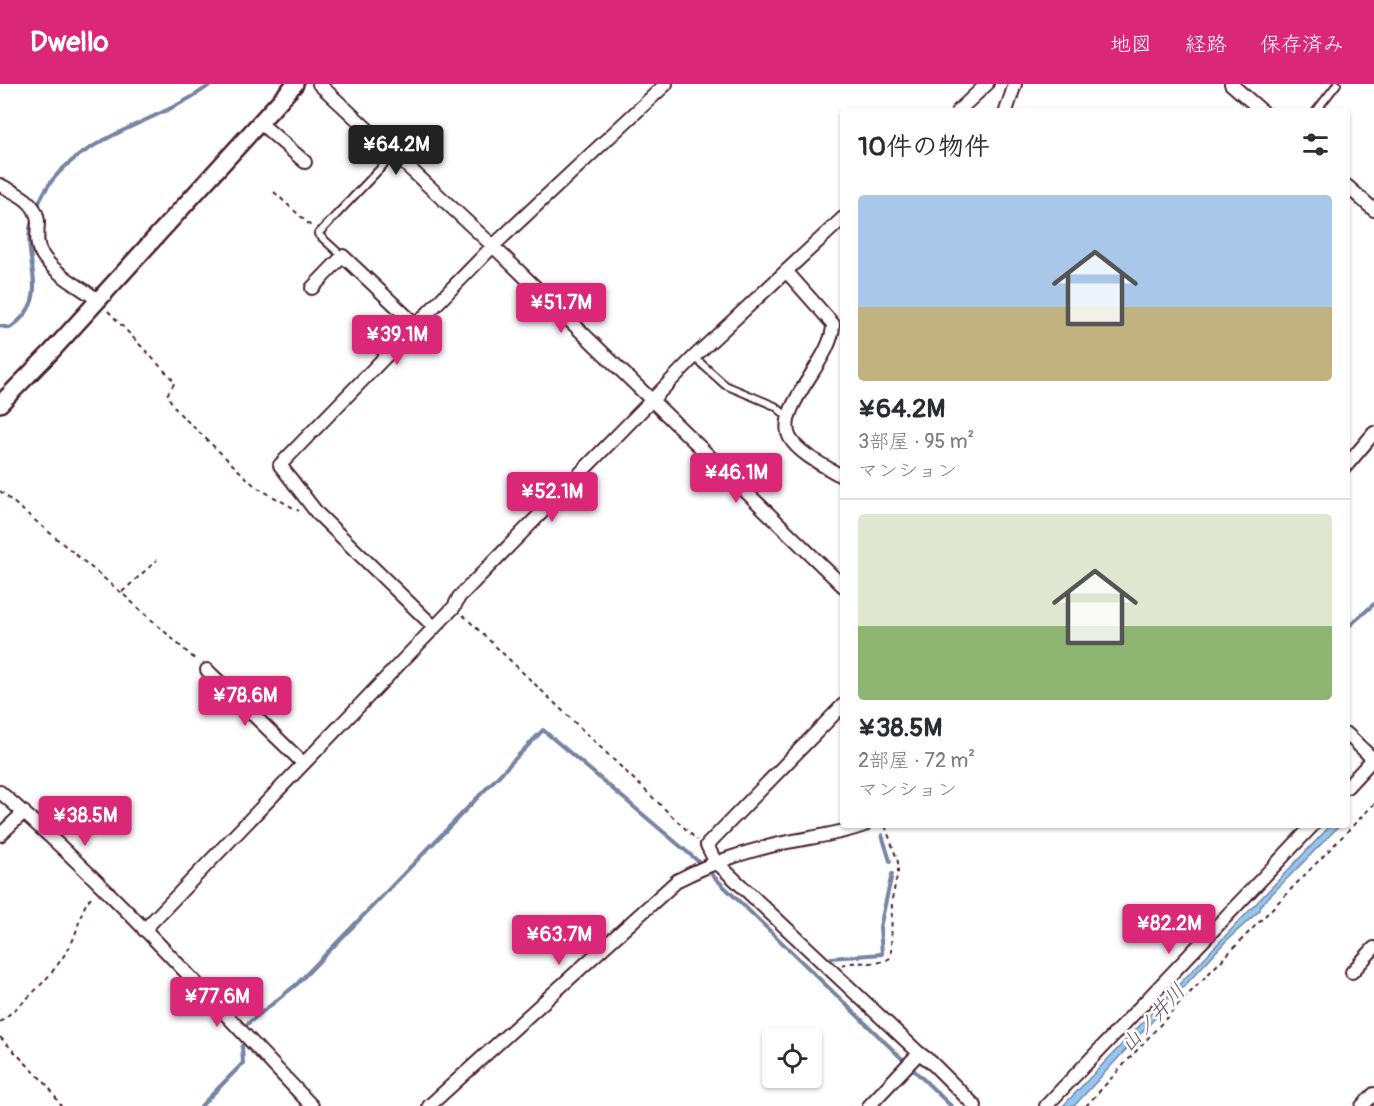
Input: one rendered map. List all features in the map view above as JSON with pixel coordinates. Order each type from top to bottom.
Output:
[{"type":"street","points":[[0,404],[295,84]]},
{"type":"street","points":[[319,84],[492,246],[840,583]]},
{"type":"street","points":[[434,627],[323,519],[280,465],[492,246],[666,84]]},
{"type":"street","points":[[961,108],[987,84]]},
{"type":"street","points":[[1007,108],[1014,84]]},
{"type":"street","points":[[1231,84],[1259,108]]},
{"type":"street","points":[[259,122],[305,162]]},
{"type":"street","points":[[0,185],[27,198],[38,219],[36,234],[40,251],[53,268],[98,300]]},
{"type":"street","points":[[1350,189],[1374,210]]},
{"type":"street","points":[[144,930],[454,607],[459,597],[694,357],[840,221]]},
{"type":"street","points":[[312,288],[342,257],[416,325]]},
{"type":"street","points":[[786,271],[833,324],[833,333],[822,358],[789,417],[787,427],[791,439],[806,454],[840,475]]},
{"type":"street","points":[[1350,461],[1374,433]]},
{"type":"street","points":[[207,670],[303,763]]},
{"type":"street","points":[[840,708],[707,845],[715,861],[918,1053],[932,1062],[975,1106]]},
{"type":"street","points":[[1350,737],[1373,760],[1350,784]]},
{"type":"street","points":[[0,792],[104,886],[312,1106]]},
{"type":"street","points":[[0,835],[24,812]]},
{"type":"street","points":[[429,1106],[678,880],[715,861],[786,843],[839,835],[856,828]]},
{"type":"street","points":[[1046,1106],[1310,828]]},
{"type":"street","points":[[1352,972],[1374,948]]},
{"type":"street","points":[[869,1106],[918,1053]]},
{"type":"street","points":[[1362,1106],[1374,1094]]},
{"type":"lane","points":[[1318,108],[1337,84]]},
{"type":"lane","points":[[342,257],[319,233],[394,154]]},
{"type":"lane","points":[[694,357],[725,385],[775,406],[789,417]]},
{"type":"path","points":[[274,192],[319,233]]},
{"type":"path","points":[[98,300],[175,382],[167,395],[177,411],[256,487],[317,521],[323,519]]},
{"type":"path","points":[[0,490],[122,592],[207,670]]},
{"type":"path","points":[[122,592],[157,560]]},
{"type":"path","points":[[454,607],[701,844],[707,845]]},
{"type":"path","points":[[1086,1106],[1180,1003],[1374,804]]},
{"type":"path","points":[[831,969],[849,962],[882,962],[891,957],[892,899],[898,862],[886,828]]},
{"type":"path","points":[[0,1022],[45,980],[72,942],[84,906],[104,886]]},
{"type":"path","points":[[0,1037],[49,1087],[61,1106]]},
{"type":"water","name":"山ノ井川","points":[[1328,828],[1337,828],[1261,905],[1260,910],[1225,942],[1074,1106],[1063,1106]]},
{"type":"waterway","points":[[37,208],[49,184],[67,165],[89,149],[190,98],[211,84]]},
{"type":"waterway","points":[[0,326],[10,328],[24,315],[31,303],[34,290],[30,249],[33,217]]},
{"type":"waterway","points":[[1350,625],[1374,604]]},
{"type":"waterway","points":[[246,1025],[297,984],[543,730],[699,862]]},
{"type":"waterway","points":[[882,835],[890,861]]},
{"type":"waterway","points":[[831,958],[882,954],[880,927],[892,874]]},
{"type":"waterway","points":[[712,875],[951,1106]]},
{"type":"waterway","points":[[201,1106],[243,1063],[242,1046]]}]
